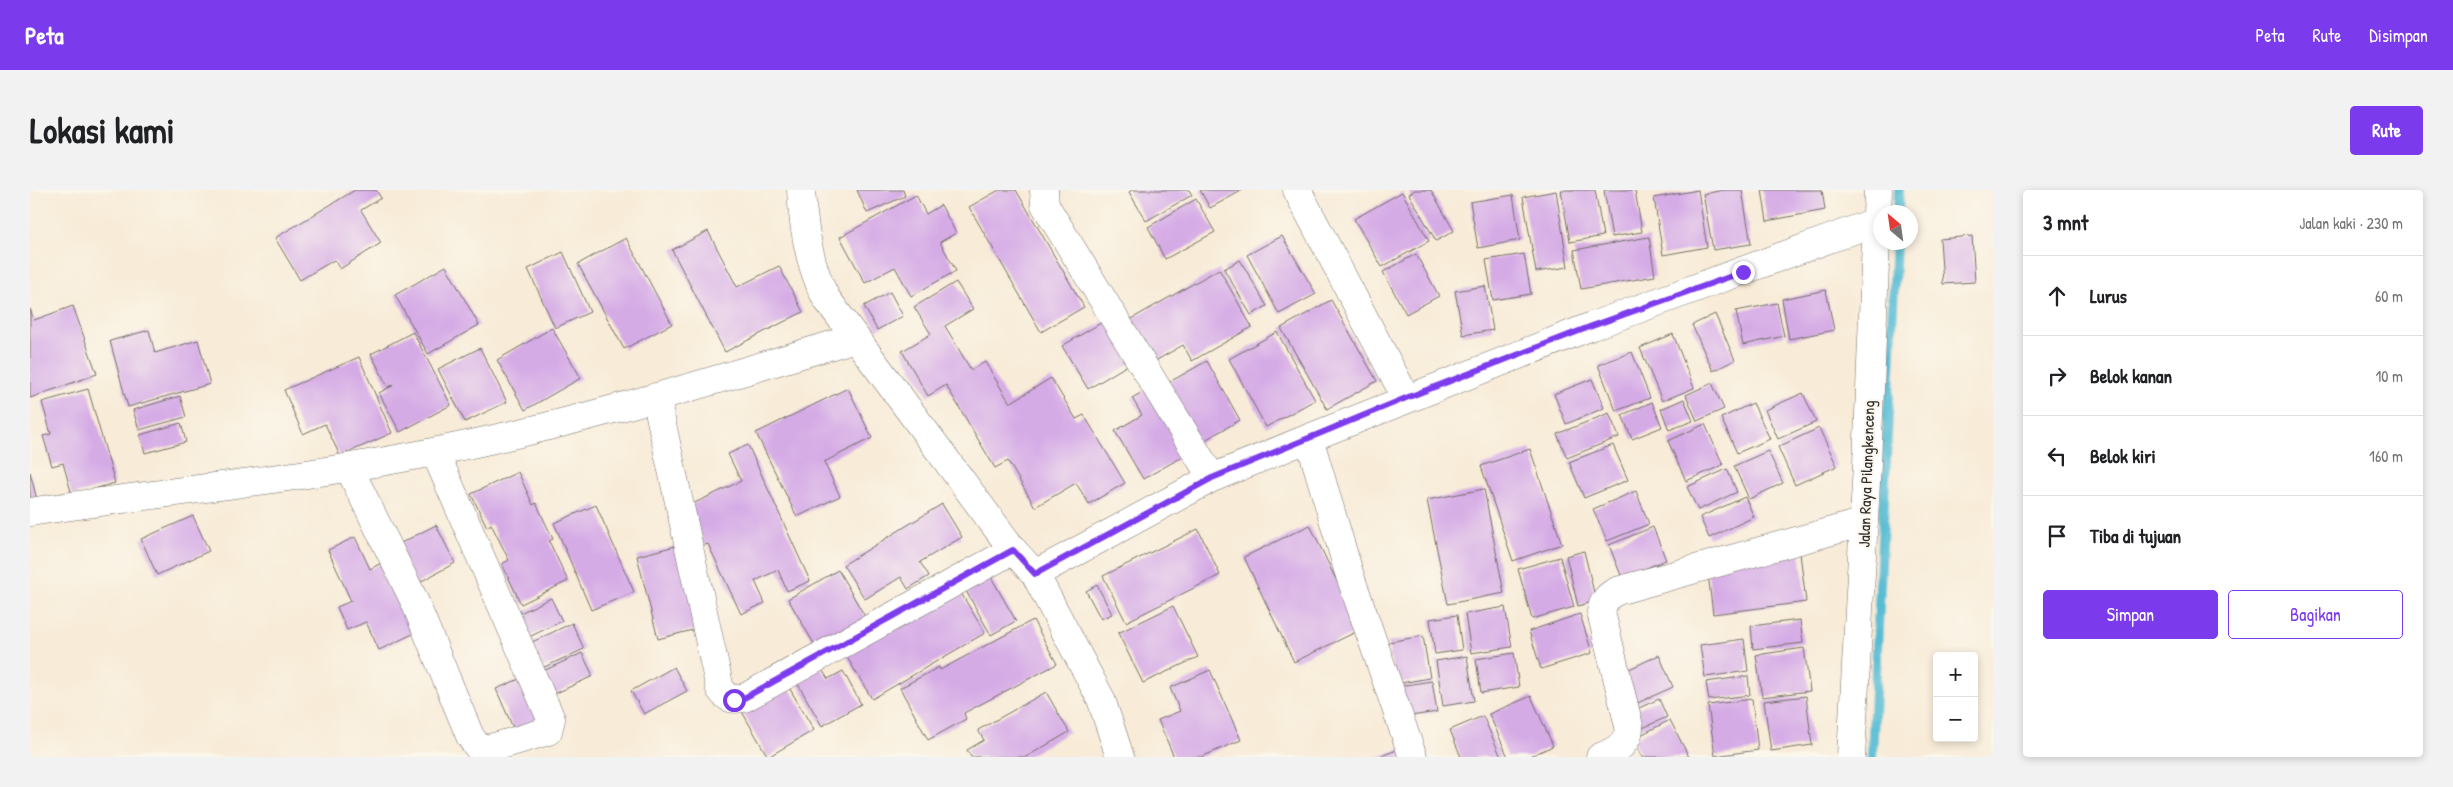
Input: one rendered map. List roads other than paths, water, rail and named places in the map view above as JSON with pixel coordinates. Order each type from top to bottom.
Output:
[{"type":"street","points":[[801,190],[810,251],[818,281],[826,298],[1013,550],[1035,574],[1102,699],[1120,757]]},
{"type":"street","points":[[1044,190],[1044,205],[1212,478]]},
{"type":"street","points":[[1297,190],[1406,398]]},
{"type":"street","name":"Jalan Raya Pilangkenceng","points":[[1878,190],[1878,205]]},
{"type":"street","points":[[1035,574],[1212,478],[1406,398],[1592,326],[1873,223]]},
{"type":"street","name":"Jalan Raya Pilangkenceng","points":[[1851,757],[1876,250]]},
{"type":"street","points":[[30,512],[349,468],[435,452],[656,397],[855,338]]},
{"type":"street","points":[[656,397],[720,689],[725,697],[734,700],[744,698],[1013,550]]},
{"type":"street","points":[[1309,438],[1350,576],[1413,757]]},
{"type":"street","points":[[349,468],[414,600],[478,752],[548,731],[551,719],[435,452]]},
{"type":"street","points":[[1600,757],[1619,746],[1629,737],[1629,726],[1601,612],[1603,602],[1609,595],[1617,591],[1864,522]]},
{"type":"waterway","points":[[1898,205],[1899,190]]},
{"type":"waterway","points":[[1872,757],[1896,250]]}]
